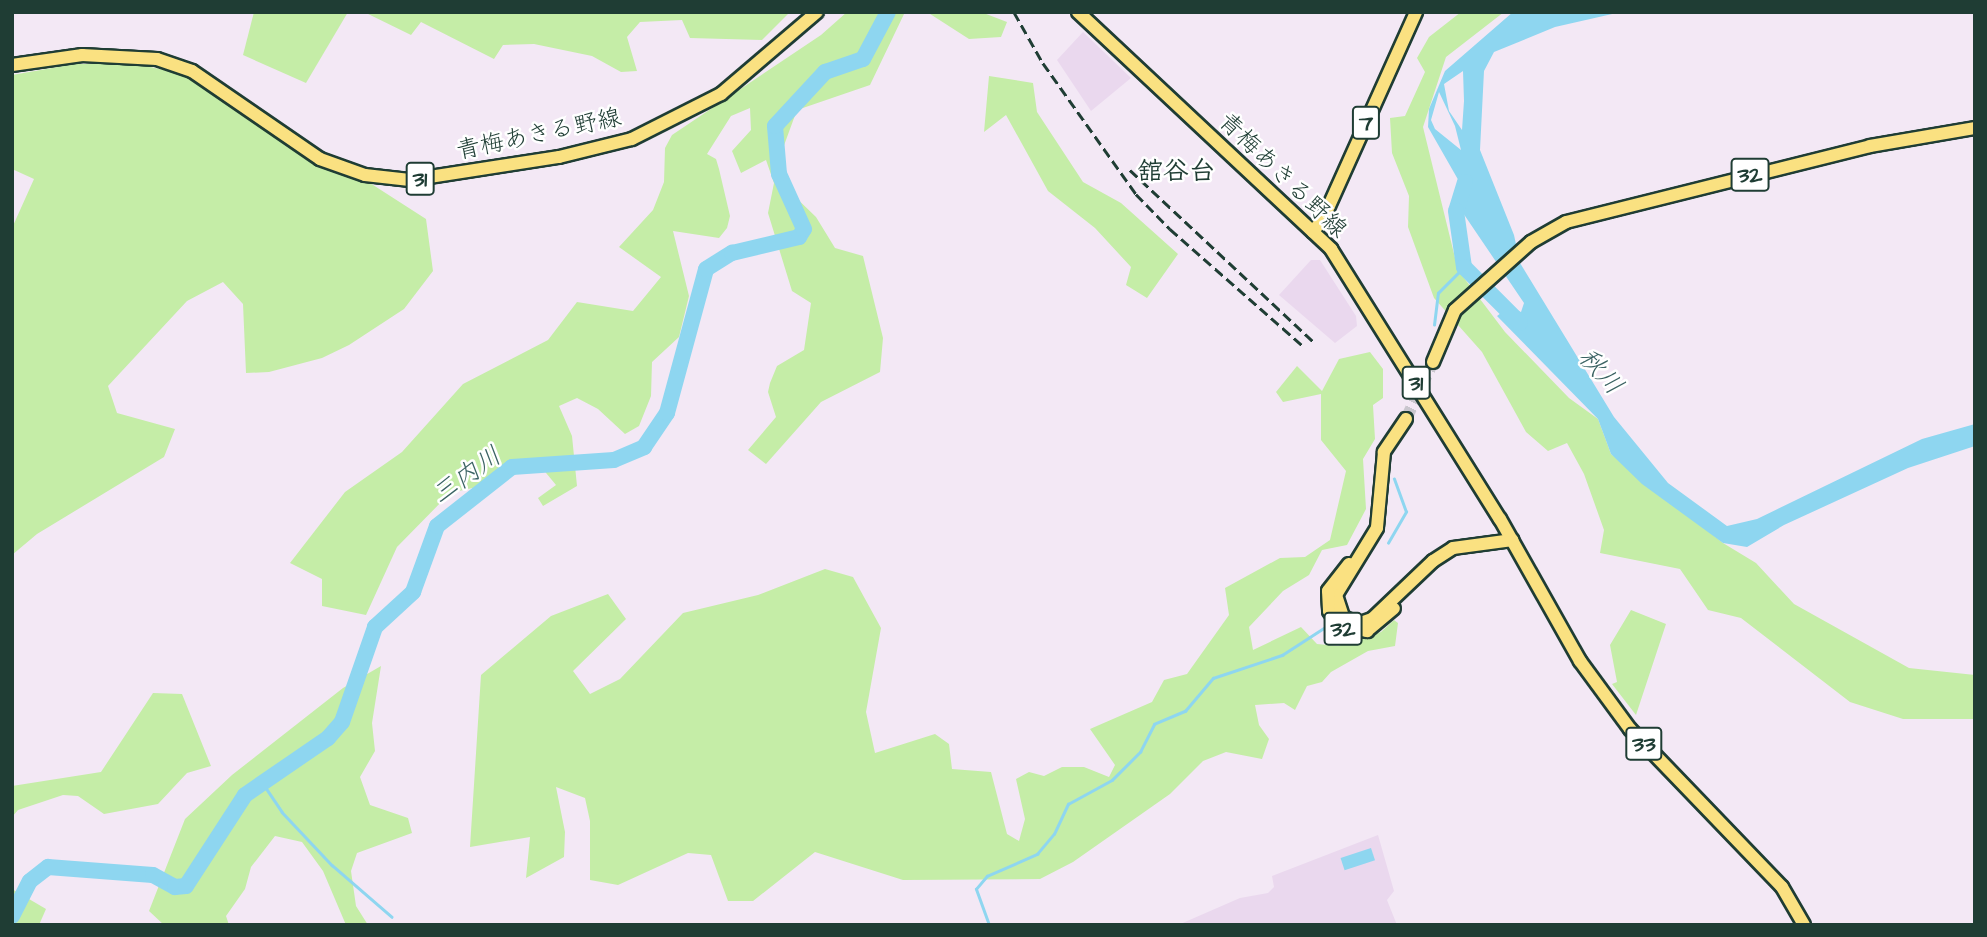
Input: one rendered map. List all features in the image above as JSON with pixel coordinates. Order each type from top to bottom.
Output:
[{"type":"main road","name":"青梅あきる野線","points":[[12,65],[82,55],[157,59],[192,71],[320,159],[345,170],[380,178],[427,179],[596,150],[632,139],[721,94],[817,12]]},
{"type":"main road","name":"青梅あきる野線","points":[[1078,12],[1331,249],[1512,540]]},
{"type":"main road","name":"7","points":[[1313,232],[1325,217],[1416,12]]},
{"type":"main road","name":"32","points":[[1433,362],[1450,320],[1465,301],[1531,242],[1556,226],[1590,215],[1870,146],[1975,128]]},
{"type":"main road","name":"32","points":[[1406,419],[1384,452],[1383,502],[1370,540],[1328,591],[1329,611],[1342,628],[1361,633],[1376,627],[1424,569],[1453,548],[1512,540]]},
{"type":"main road","name":"33","points":[[1512,540],[1580,661],[1617,712],[1782,887],[1804,925]]},
{"type":"shaded area","points":[[1083,32],[1131,78],[1091,111],[1057,60]]},
{"type":"shaded area","points":[[1311,260],[1320,260],[1356,316],[1357,326],[1335,343],[1279,295]]},
{"type":"shaded area","points":[[1378,835],[1394,891],[1387,900],[1397,925],[1178,925],[1240,898],[1268,893],[1274,887],[1272,876]]},
{"type":"green space","points":[[254,12],[348,12],[306,83],[243,55]]},
{"type":"green space","points":[[364,12],[790,12],[762,40],[690,38],[682,20],[640,22],[627,37],[637,71],[621,72],[592,56],[534,44],[503,45],[494,59],[421,22],[411,35]]},
{"type":"green space","points":[[847,12],[905,12],[870,85],[797,110],[779,159],[786,188],[816,217],[835,248],[863,256],[883,338],[880,372],[821,402],[766,464],[748,450],[776,417],[768,392],[770,383],[777,366],[804,350],[811,303],[792,291],[768,213],[774,183],[766,160],[741,173],[732,151],[751,130],[750,108],[731,116],[707,154],[716,159],[719,169],[730,216],[727,228],[719,238],[673,231],[689,296],[679,337],[652,362],[651,396],[639,426],[625,434],[598,409],[577,398],[559,406],[572,436],[577,486],[543,506],[538,498],[556,485],[537,462],[486,485],[450,493],[397,547],[366,615],[322,606],[322,579],[290,563],[345,492],[402,452],[463,384],[548,340],[577,302],[633,311],[661,277],[619,247],[653,210],[664,182],[665,148],[672,135],[821,35]]},
{"type":"green space","points":[[927,12],[981,12],[1007,22],[1001,37],[969,39]]},
{"type":"green space","points":[[1461,12],[1504,12],[1446,57],[1423,127],[1458,270],[1505,332],[1569,398],[1598,419],[1611,454],[1723,543],[1756,563],[1794,604],[1909,668],[1975,675],[1975,719],[1903,719],[1850,702],[1741,618],[1708,610],[1680,569],[1600,553],[1604,530],[1584,474],[1567,443],[1548,451],[1526,432],[1482,352],[1434,298],[1408,227],[1409,196],[1392,153],[1390,118],[1405,116],[1425,72],[1417,58],[1429,37]]},
{"type":"green space","points":[[75,64],[137,64],[187,75],[328,170],[370,183],[426,219],[433,271],[404,309],[349,345],[322,358],[269,372],[246,373],[243,304],[223,282],[187,301],[108,386],[117,413],[175,429],[164,457],[37,534],[12,555],[12,228],[34,179],[12,169],[12,75]]},
{"type":"green space","points":[[989,76],[1033,83],[1037,112],[1083,182],[1121,203],[1178,254],[1147,298],[1126,285],[1131,267],[1095,228],[1048,191],[1006,115],[984,132]]},
{"type":"green space","points":[[1370,352],[1383,369],[1383,398],[1373,405],[1375,439],[1363,459],[1366,509],[1347,545],[1322,550],[1309,575],[1283,591],[1249,627],[1253,650],[1301,627],[1317,644],[1338,646],[1381,632],[1394,620],[1398,623],[1395,646],[1368,651],[1331,672],[1322,682],[1307,686],[1295,710],[1284,703],[1255,705],[1259,725],[1269,739],[1262,759],[1226,752],[1203,761],[1170,794],[1073,862],[1040,879],[903,880],[815,852],[753,901],[728,901],[711,855],[688,853],[618,885],[590,880],[590,821],[585,798],[556,787],[565,832],[564,857],[526,878],[530,837],[470,847],[481,675],[551,616],[608,594],[626,619],[573,671],[590,694],[620,679],[683,613],[758,595],[825,569],[853,577],[881,628],[866,712],[875,753],[935,734],[949,744],[952,769],[991,772],[1007,834],[1019,841],[1025,819],[1016,779],[1029,772],[1044,776],[1062,767],[1084,767],[1109,777],[1115,765],[1090,729],[1152,702],[1164,680],[1187,674],[1229,615],[1225,588],[1280,558],[1305,557],[1330,540],[1346,471],[1321,440],[1321,394],[1283,402],[1276,392],[1297,366],[1322,391],[1339,359]]},
{"type":"green space","points":[[1631,610],[1666,624],[1636,715],[1612,684],[1617,682],[1610,645]]},
{"type":"green space","points":[[381,666],[372,723],[375,751],[360,777],[370,805],[408,818],[412,833],[357,853],[351,871],[356,906],[368,925],[346,925],[323,871],[302,842],[275,836],[251,867],[245,889],[226,916],[229,925],[164,925],[149,911],[185,819],[232,775],[343,688]]},
{"type":"green space","points":[[153,693],[182,694],[211,766],[187,773],[158,804],[104,814],[78,796],[63,795],[18,810],[12,817],[12,786],[101,772]]},
{"type":"green space","points":[[12,889],[46,909],[39,925],[12,925]]},
{"type":"water","points":[[1513,12],[1621,12],[1555,27],[1494,52],[1484,71],[1480,150],[1514,235],[1520,263],[1614,417],[1668,483],[1727,526],[1757,519],[1922,439],[1975,424],[1975,446],[1908,468],[1784,525],[1747,547],[1723,543],[1642,484],[1611,454],[1598,419],[1497,316],[1509,307],[1521,312],[1524,303],[1463,213],[1460,183],[1428,127],[1429,109],[1445,71]],"holes":[[[1463,71],[1464,101],[1462,130],[1449,111],[1444,84]],[[1439,92],[1455,126],[1461,150],[1435,129],[1431,120]]]},
{"type":"water","points":[[1371,848],[1375,860],[1345,870],[1341,858]]},
{"type":"waterway","name":"三内川","points":[[12,916],[30,881],[48,867],[153,875],[175,887],[186,886],[245,795],[328,738],[342,722],[375,627],[413,592],[437,526],[512,467],[614,460],[644,447],[667,413],[706,269],[732,253],[799,237],[804,229],[779,174],[775,126],[825,72],[863,59],[888,12]]},
{"type":"waterway","name":"秋川","points":[[1465,182],[1456,211],[1464,267],[1520,323]]},
{"type":"waterway","points":[[1434,325],[1438,293],[1464,267]]},
{"type":"waterway","points":[[1388,543],[1406,512],[1394,479]]},
{"type":"waterway","points":[[989,925],[976,889],[987,876],[1037,854],[1054,834],[1068,804],[1112,780],[1140,752],[1154,724],[1185,711],[1213,678],[1282,655],[1330,624]]},
{"type":"waterway","points":[[262,782],[282,812],[332,865],[392,917]]},
{"type":"tunnel","points":[[1406,419],[1433,362]]},
{"type":"railway","points":[[1014,12],[1043,63],[1136,194],[1170,229],[1303,346]]},
{"type":"railway","points":[[1130,170],[1314,342]]},
{"type":"district","name":"舘谷台","points":[[1176,172]]}]
